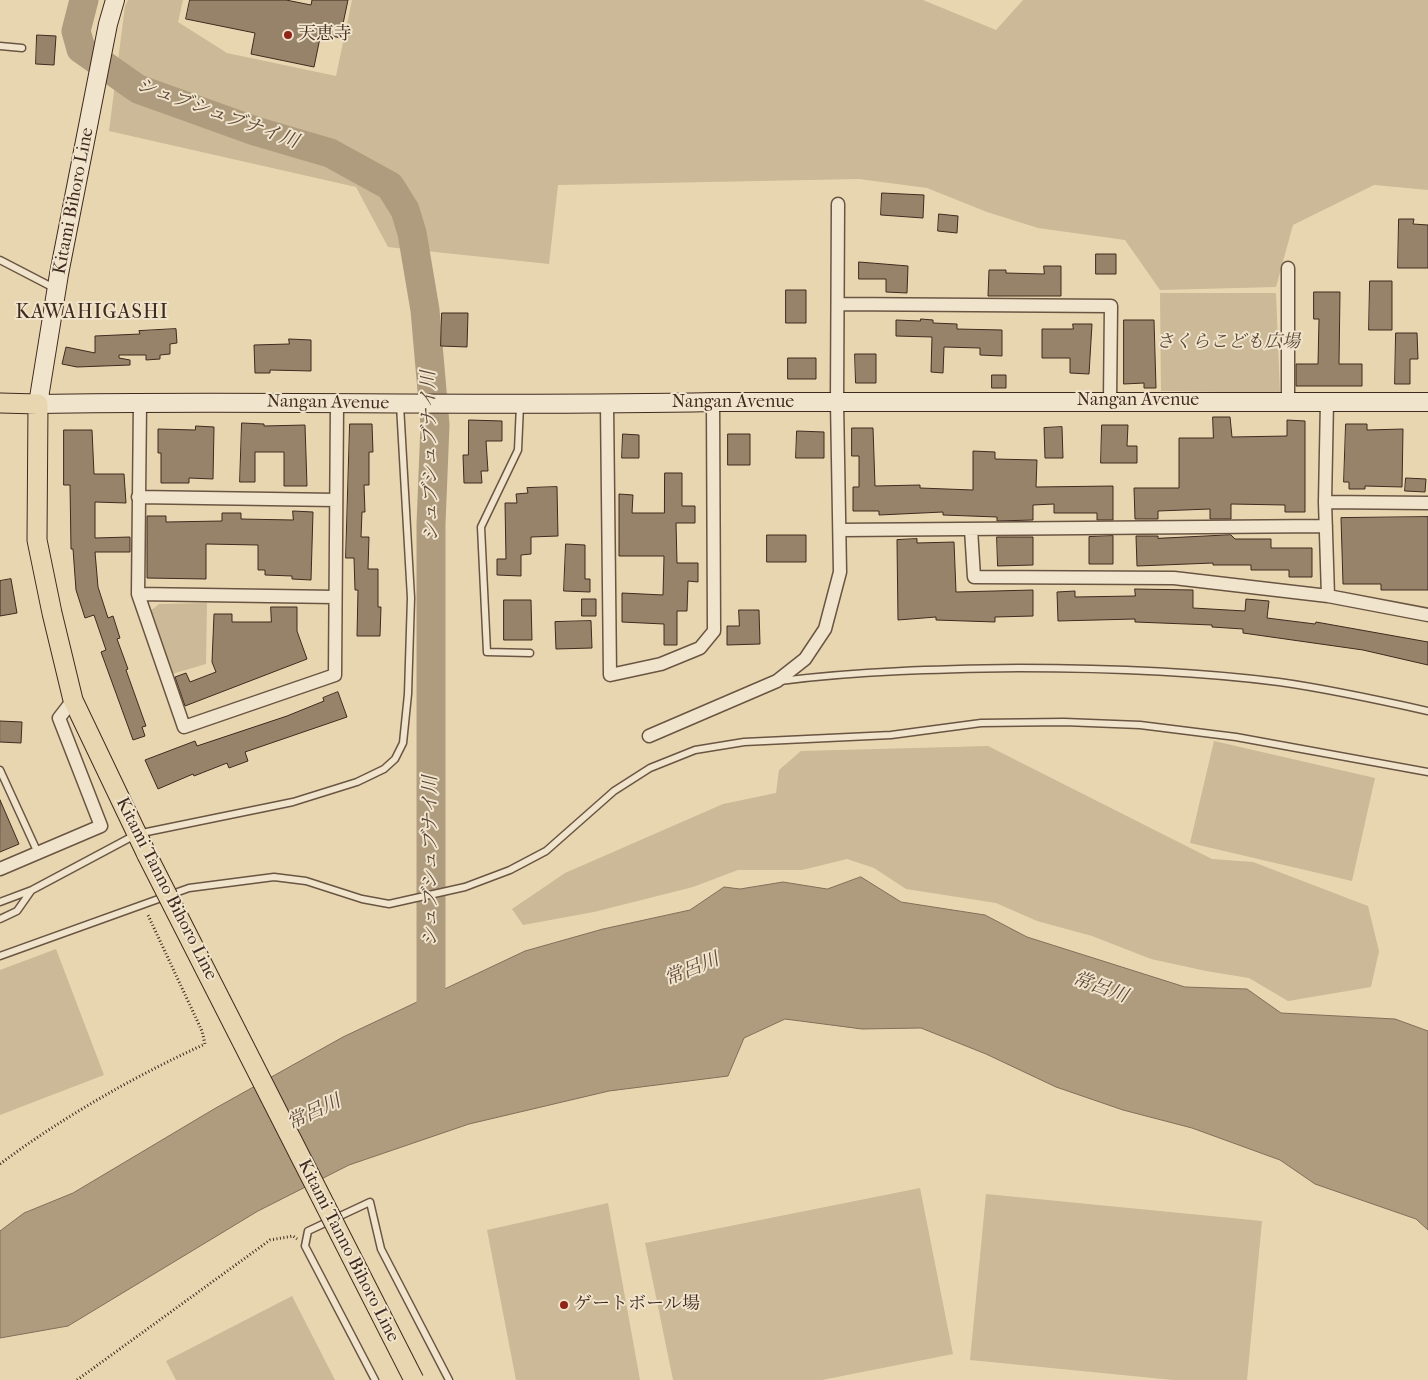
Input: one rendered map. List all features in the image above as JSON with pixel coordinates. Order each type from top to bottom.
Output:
[{"type":"main road","name":"Kitami Bihoro Line","points":[[38,404],[56,289],[108,24],[115,0]]},
{"type":"main road","name":"Nangan Avenue","points":[[38,404],[140,402],[607,405],[713,402],[1428,402]]},
{"type":"main road","points":[[0,403],[38,404]]},
{"type":"main road","name":"Kitami Tanno Bihoro Line","points":[[38,404],[37,540],[73,700],[137,834],[414,1380]]},
{"type":"street","points":[[649,736],[777,682],[805,659],[826,628],[840,572],[841,530],[837,402],[838,204]]},
{"type":"street","points":[[1288,268],[1288,401]]},
{"type":"street","points":[[838,304],[1110,306],[1110,401]]},
{"type":"street","points":[[1327,401],[1325,502],[1328,596]]},
{"type":"street","points":[[140,402],[138,594],[184,727],[335,675],[336,404]]},
{"type":"street","points":[[607,405],[610,675],[661,664],[700,648],[714,631],[713,402]]},
{"type":"street","points":[[138,497],[336,500]]},
{"type":"street","points":[[1325,502],[1428,502]]},
{"type":"street","points":[[841,530],[1326,526]]},
{"type":"street","points":[[971,529],[974,577],[1174,578],[1328,596],[1428,615]]},
{"type":"street","points":[[138,594],[335,596]]},
{"type":"street","points":[[0,870],[101,826],[59,718],[73,700]]},
{"type":"lane","points":[[0,46],[22,48]]},
{"type":"lane","points":[[0,260],[56,289]]},
{"type":"lane","points":[[0,902],[32,890],[137,834],[293,802],[357,782],[384,769],[395,759],[403,743],[408,694],[411,598],[406,404]]},
{"type":"lane","points":[[520,404],[518,450],[481,527],[487,652],[530,653]]},
{"type":"lane","points":[[777,682],[851,673],[974,668],[1102,669],[1193,673],[1280,682],[1428,711]]},
{"type":"lane","points":[[0,956],[189,888],[274,877],[306,881],[362,900],[389,904],[418,899],[465,886],[510,870],[546,851],[614,791],[650,768],[695,750],[744,742],[891,735],[981,723],[1064,722],[1140,726],[1236,737],[1428,772]]},
{"type":"lane","points":[[0,770],[38,854]]},
{"type":"lane","points":[[0,919],[17,911],[32,890]]},
{"type":"lane","points":[[375,1380],[305,1246],[308,1231],[370,1202],[381,1249],[449,1380]]},
{"type":"path","points":[[0,1164],[31,1141],[106,1095],[205,1044],[202,1031],[143,906]]},
{"type":"path","points":[[77,1380],[270,1240],[294,1236],[305,1246]]},
{"type":"green space","points":[[128,0],[183,0],[178,22],[227,53],[336,76],[352,0],[923,0],[996,30],[1023,0],[1428,0],[1428,190],[1374,185],[1293,225],[1276,287],[1160,290],[1125,240],[1038,228],[987,212],[927,188],[859,179],[558,185],[549,264],[388,247],[356,187],[109,131],[125,6]]},
{"type":"green space","name":"さくらこども広場","points":[[1160,293],[1276,293],[1280,393],[1161,391]]},
{"type":"green space","points":[[207,603],[206,664],[172,674],[149,612],[159,604]]},
{"type":"green space","points":[[1214,741],[1375,778],[1352,881],[1190,843]]},
{"type":"green space","points":[[988,746],[1212,859],[1253,862],[1368,906],[1379,951],[1371,987],[1288,1001],[1249,978],[1151,959],[1092,936],[1037,921],[996,903],[906,889],[874,868],[847,859],[802,870],[738,870],[693,887],[594,912],[523,925],[512,909],[565,873],[723,804],[776,793],[779,770],[801,751]]},
{"type":"green space","points":[[56,949],[104,1075],[0,1115],[0,970]]},
{"type":"green space","points":[[920,1188],[953,1354],[822,1380],[673,1380],[645,1243]]},
{"type":"green space","points":[[986,1194],[1262,1221],[1247,1380],[1173,1380],[970,1360]]},
{"type":"green space","name":"ゲートボール場","points":[[608,1203],[640,1380],[516,1380],[487,1230]]},
{"type":"green space","points":[[292,1296],[335,1380],[176,1380],[166,1361]]},
{"type":"water","name":"常呂川","points":[[861,877],[901,902],[985,915],[1027,937],[1185,987],[1247,989],[1281,1013],[1395,1019],[1428,1031],[1428,1230],[1416,1219],[1315,1184],[1280,1160],[1192,1128],[1123,1110],[1056,1087],[986,1054],[921,1028],[862,1029],[785,1019],[744,1038],[728,1076],[609,1091],[469,1124],[349,1165],[258,1211],[68,1326],[0,1338],[0,1231],[24,1213],[73,1193],[214,1109],[343,1037],[525,951],[603,929],[690,910],[724,887],[740,889],[783,882],[827,889]]},
{"type":"building","name":"天恵寺","points":[[190,0],[286,0],[311,5],[312,0],[348,0],[340,38],[321,33],[314,67],[251,54],[255,33],[186,19]]},
{"type":"building","points":[[37,35],[56,36],[54,65],[36,64]]},
{"type":"building","points":[[882,193],[924,195],[923,218],[881,215]]},
{"type":"building","points":[[939,214],[958,216],[957,233],[938,231]]},
{"type":"building","points":[[1399,219],[1414,219],[1413,224],[1428,225],[1428,268],[1398,268]]},
{"type":"building","points":[[1096,254],[1116,254],[1116,274],[1096,274]]},
{"type":"building","points":[[859,262],[908,266],[907,293],[886,292],[886,279],[859,279]]},
{"type":"building","points":[[1044,266],[1061,266],[1061,296],[988,296],[989,270],[1006,270],[1006,273],[1044,274]]},
{"type":"building","points":[[1370,281],[1392,281],[1392,330],[1369,330]]},
{"type":"building","points":[[786,290],[806,290],[806,323],[786,323]]},
{"type":"building","points":[[1314,292],[1340,292],[1339,364],[1362,364],[1362,386],[1296,386],[1296,364],[1318,364],[1319,319],[1314,319]]},
{"type":"building","points":[[442,313],[468,313],[467,347],[441,346]]},
{"type":"building","points":[[921,319],[933,320],[933,323],[957,324],[957,329],[1002,330],[1002,356],[980,355],[980,348],[944,347],[943,373],[931,372],[932,337],[896,336],[896,320],[920,321]]},
{"type":"building","points":[[1124,320],[1154,320],[1156,388],[1144,388],[1144,383],[1124,384]]},
{"type":"building","points":[[1073,324],[1092,324],[1089,374],[1070,373],[1070,358],[1042,358],[1042,329],[1073,329]]},
{"type":"building","points":[[176,329],[177,343],[170,344],[170,354],[160,355],[160,359],[146,360],[146,355],[119,355],[119,358],[130,360],[130,365],[77,367],[62,364],[66,347],[95,353],[95,336],[140,334],[139,331]]},
{"type":"building","points":[[1396,333],[1417,333],[1418,359],[1410,359],[1410,384],[1395,384]]},
{"type":"building","points":[[289,339],[311,340],[311,371],[270,370],[270,373],[255,373],[254,345],[289,344]]},
{"type":"building","points":[[855,354],[876,354],[876,383],[856,383]]},
{"type":"building","points":[[788,358],[816,358],[816,379],[788,379]]},
{"type":"building","points":[[992,375],[1006,375],[1006,388],[992,388]]},
{"type":"building","points":[[1213,417],[1230,417],[1232,437],[1287,436],[1287,420],[1305,421],[1305,512],[1285,512],[1285,505],[1231,504],[1231,519],[1210,519],[1210,509],[1158,511],[1158,519],[1135,519],[1134,488],[1179,488],[1179,438],[1213,438]]},
{"type":"building","points":[[469,420],[502,421],[502,441],[486,441],[488,471],[481,471],[482,483],[464,483],[463,455],[468,455]]},
{"type":"building","points":[[242,423],[264,424],[264,426],[305,425],[307,486],[284,486],[284,452],[255,452],[255,482],[240,482]]},
{"type":"building","points":[[350,424],[372,424],[373,452],[369,452],[369,485],[364,485],[365,512],[362,512],[361,537],[369,537],[368,569],[378,569],[378,607],[381,607],[380,636],[357,636],[358,590],[355,590],[354,558],[346,558]]},
{"type":"building","points":[[1346,424],[1367,424],[1367,430],[1403,429],[1402,487],[1365,486],[1365,489],[1349,489],[1349,482],[1344,482]]},
{"type":"building","points":[[1102,425],[1128,425],[1127,446],[1137,446],[1137,463],[1101,463]]},
{"type":"building","points":[[196,426],[214,427],[213,479],[189,478],[189,483],[161,483],[161,453],[158,453],[158,429],[195,430]]},
{"type":"building","points":[[1062,427],[1063,458],[1045,458],[1044,428]]},
{"type":"building","points":[[852,428],[873,428],[875,486],[920,485],[920,488],[973,490],[973,451],[995,452],[995,459],[1037,460],[1036,487],[1113,486],[1113,520],[1097,520],[1097,513],[1054,513],[1054,504],[1033,505],[1033,520],[997,521],[997,517],[943,515],[943,512],[879,515],[879,511],[853,511],[853,487],[859,487],[859,456],[852,456]]},
{"type":"building","points":[[64,430],[92,430],[94,474],[124,474],[126,503],[95,502],[95,538],[130,537],[130,552],[95,552],[98,587],[108,618],[113,616],[120,638],[117,639],[128,669],[126,670],[146,726],[142,727],[145,736],[133,740],[101,652],[106,650],[94,615],[85,618],[76,590],[73,549],[71,549],[70,485],[64,485]]},
{"type":"building","points":[[797,431],[824,432],[824,458],[796,458]]},
{"type":"building","points":[[623,434],[639,435],[639,458],[622,458]]},
{"type":"building","points":[[728,434],[750,434],[750,465],[728,465]]},
{"type":"building","points":[[665,473],[682,473],[682,506],[695,506],[695,523],[676,523],[677,563],[698,563],[698,582],[688,581],[687,611],[677,611],[677,645],[664,645],[664,624],[622,622],[622,593],[663,595],[664,556],[619,556],[619,494],[633,495],[632,513],[664,513]]},
{"type":"building","points":[[1406,478],[1426,479],[1425,492],[1405,491]]},
{"type":"building","points":[[557,487],[558,536],[531,537],[531,554],[521,555],[521,576],[497,575],[497,559],[506,559],[505,503],[517,503],[516,494],[528,493],[527,488]]},
{"type":"building","points":[[293,511],[313,512],[311,580],[292,579],[292,576],[265,575],[265,570],[258,570],[258,545],[206,544],[206,579],[147,578],[147,516],[166,516],[166,522],[222,521],[222,513],[241,513],[241,519],[293,520]]},
{"type":"building","points":[[1428,517],[1428,590],[1381,590],[1381,584],[1343,584],[1341,518]]},
{"type":"building","points":[[767,535],[806,535],[806,562],[767,562]]},
{"type":"building","points":[[1231,535],[1235,539],[1271,539],[1271,548],[1312,548],[1312,577],[1289,577],[1289,570],[1251,570],[1251,565],[1213,565],[1213,563],[1137,566],[1136,536],[1158,536],[1158,538]]},
{"type":"building","points":[[1113,536],[1113,564],[1089,564],[1089,537]]},
{"type":"building","points":[[997,537],[1033,537],[1033,565],[998,566]]},
{"type":"building","points":[[917,539],[917,543],[954,542],[956,592],[1033,590],[1033,616],[995,617],[995,622],[936,620],[936,617],[898,620],[897,540]]},
{"type":"building","points":[[566,544],[585,545],[585,579],[590,579],[590,592],[564,591]]},
{"type":"building","points":[[11,579],[17,613],[0,616],[0,581]]},
{"type":"building","points":[[1135,589],[1193,590],[1193,608],[1245,611],[1246,599],[1269,601],[1267,618],[1315,624],[1316,622],[1428,642],[1428,665],[1363,650],[1243,633],[1243,629],[1212,627],[1212,625],[1135,622],[1135,619],[1058,621],[1057,592],[1075,591],[1075,597],[1135,596]]},
{"type":"building","points":[[582,599],[596,599],[596,616],[582,616]]},
{"type":"building","points":[[504,600],[531,600],[532,640],[504,640]]},
{"type":"building","points":[[271,607],[297,607],[297,631],[307,659],[185,706],[175,677],[186,673],[190,682],[216,672],[212,662],[214,614],[232,614],[232,622],[271,622]]},
{"type":"building","points":[[739,610],[759,610],[760,644],[727,645],[727,626],[739,626]]},
{"type":"building","points":[[591,621],[592,648],[556,649],[555,622]]},
{"type":"building","points":[[338,692],[347,717],[245,752],[248,761],[229,768],[227,763],[194,776],[193,774],[158,789],[145,760],[195,741],[197,746],[287,716],[324,701],[323,698]]},
{"type":"building","points":[[0,721],[22,722],[21,743],[0,742]]},
{"type":"building","points":[[0,800],[19,844],[0,852]]},
{"type":"waterway","name":"シュブシュブナイ川","points":[[84,0],[76,31],[81,49],[138,89],[255,131],[330,153],[390,186],[405,210],[412,233],[425,310],[435,425],[431,524],[431,1035]]},
{"type":"place","name":"天恵寺","points":[[288,35]]},
{"type":"place","name":"ゲートボール場","points":[[564,1305]]},
{"type":"district","name":"KAWAHIGASHI","points":[[92,313]]}]
